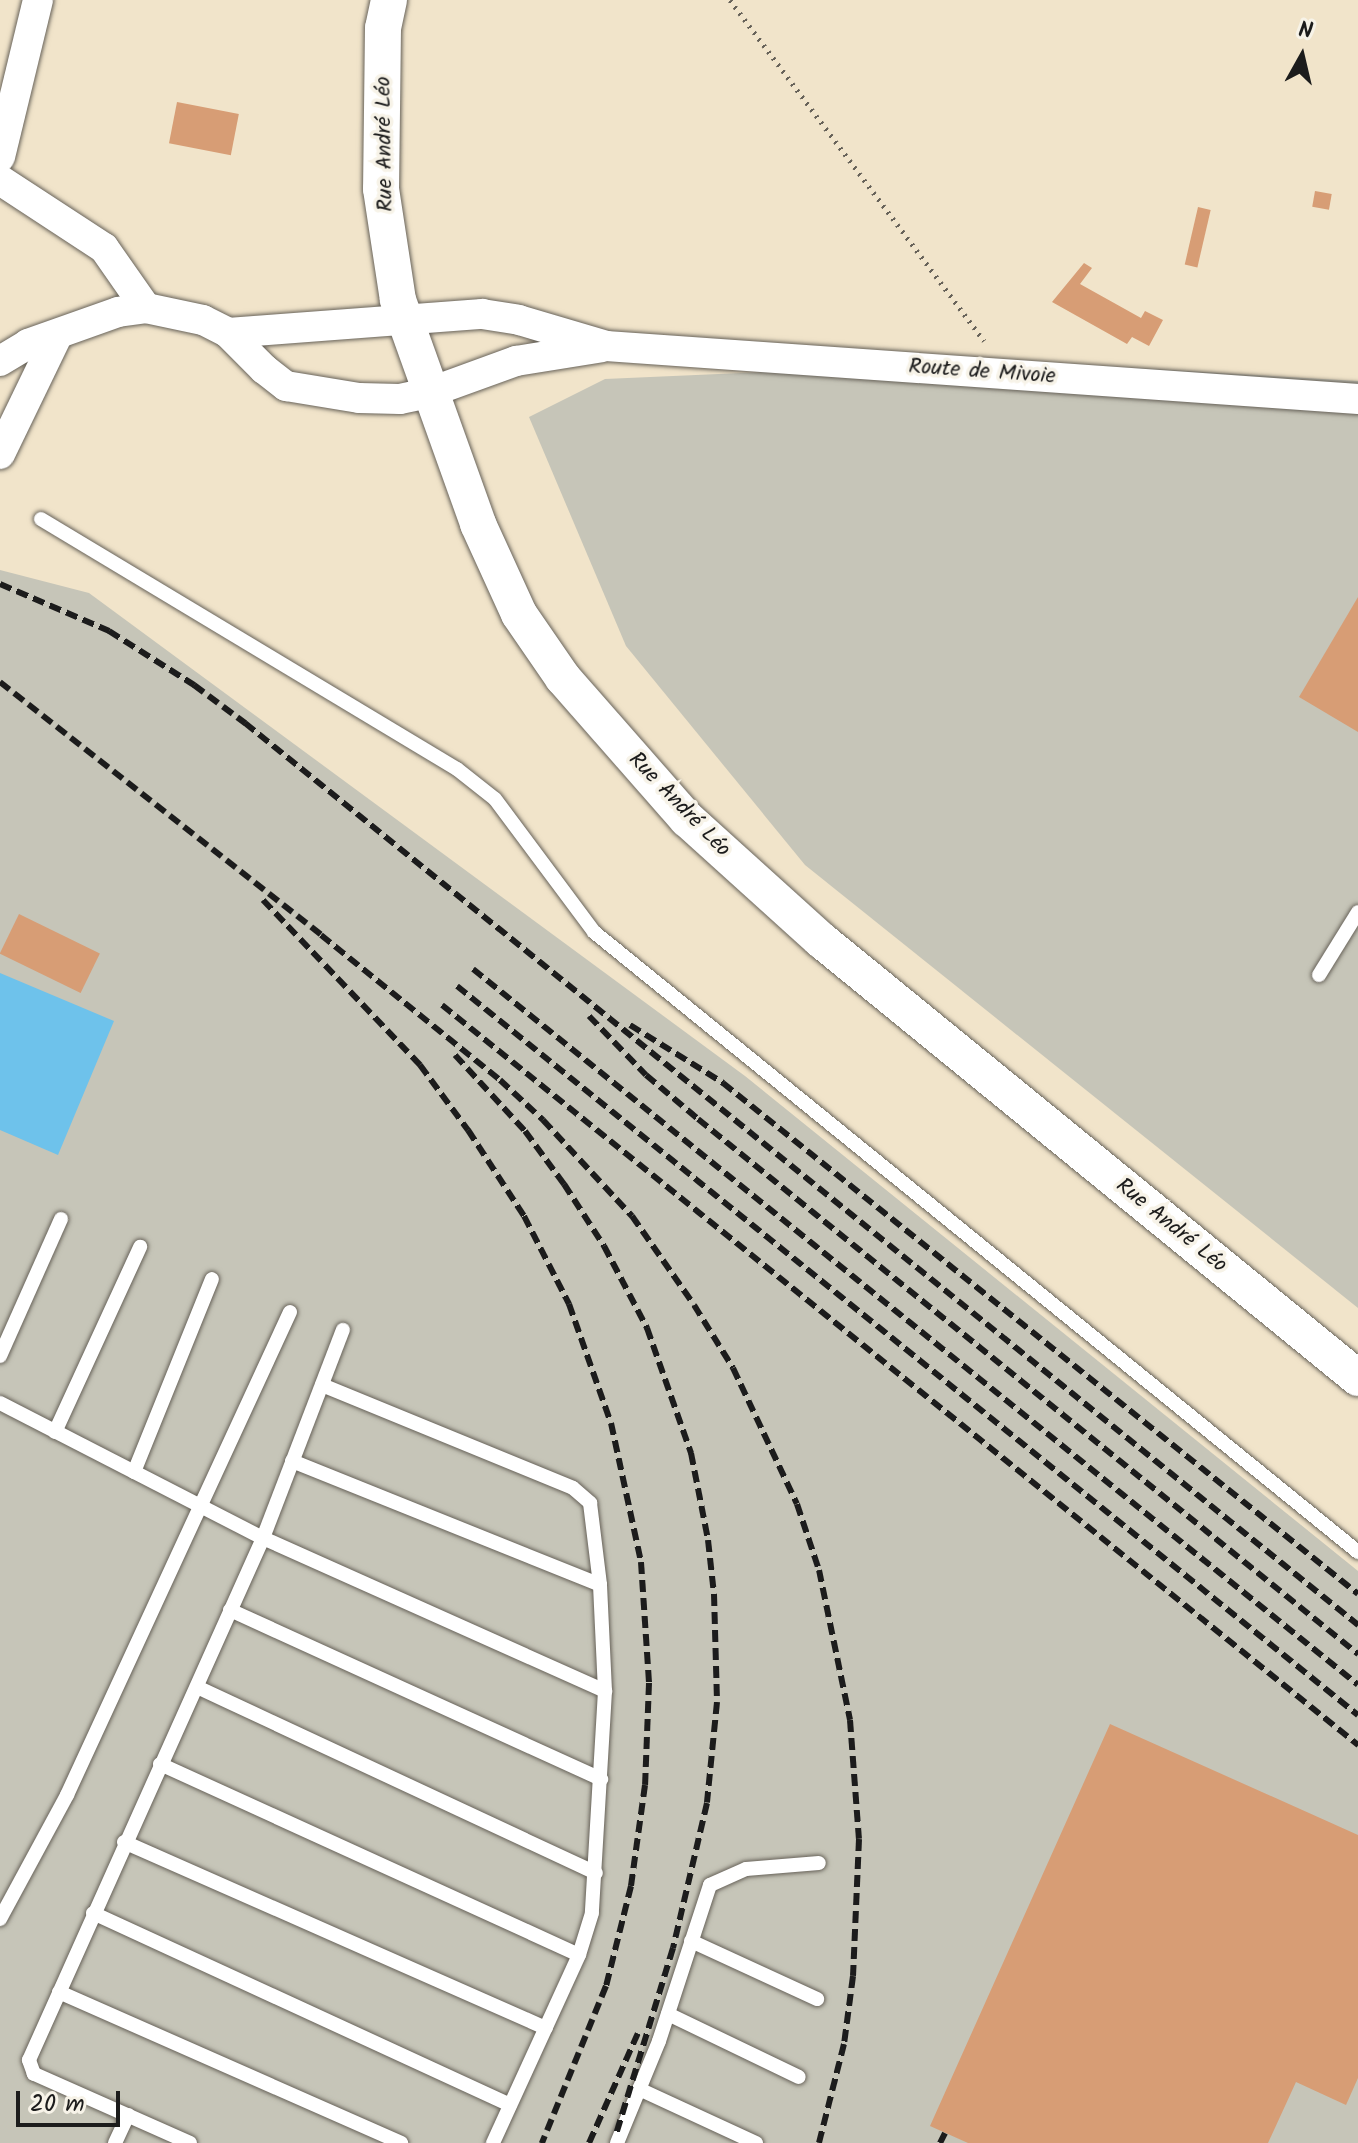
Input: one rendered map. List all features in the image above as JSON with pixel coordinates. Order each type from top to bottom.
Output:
[{"type":"street","points":[[0,157],[38,0]]},
{"type":"street","name":"Rue André Léo","points":[[389,0],[383,28],[381,189],[398,300],[428,393],[478,524],[519,614],[563,678],[687,819],[821,940],[1358,1378]]},
{"type":"street","points":[[0,180],[104,248],[146,308]]},
{"type":"street","points":[[0,361],[28,344],[118,312],[146,308],[203,320],[228,333]]},
{"type":"street","name":"Route de Mivoie","points":[[228,333],[482,314],[519,320],[606,346],[1358,399]]},
{"type":"street","name":"Route de Mivoie","points":[[228,333],[286,386],[359,398],[400,399],[428,393],[516,361],[606,346]]},
{"type":"street","points":[[0,454],[57,336]]},
{"type":"lane","points":[[41,519],[457,769],[495,799],[594,932],[1358,1552]]},
{"type":"lane","points":[[1319,975],[1358,912]]},
{"type":"lane","points":[[0,1356],[61,1219]]},
{"type":"lane","points":[[55,1432],[140,1247]]},
{"type":"lane","points":[[134,1472],[212,1279]]},
{"type":"lane","points":[[0,1919],[67,1795],[290,1312]]},
{"type":"lane","points":[[190,2143],[29,2069],[29,2060],[124,1842],[263,1538],[343,1330]]},
{"type":"lane","points":[[322,1385],[582,1492],[590,1503],[600,1585],[605,1691],[592,1913],[579,1955],[493,2143]]},
{"type":"lane","points":[[0,1403],[202,1503],[263,1538],[605,1691]]},
{"type":"lane","points":[[292,1461],[600,1585]]},
{"type":"lane","points":[[230,1610],[601,1779]]},
{"type":"lane","points":[[197,1687],[596,1873]]},
{"type":"lane","points":[[160,1764],[579,1955]]},
{"type":"lane","points":[[124,1842],[546,2028]]},
{"type":"lane","points":[[617,2143],[668,2014],[710,1885],[746,1869],[819,1863]]},
{"type":"lane","points":[[93,1913],[510,2105]]},
{"type":"lane","points":[[691,1941],[817,1999]]},
{"type":"lane","points":[[59,1992],[401,2143]]},
{"type":"lane","points":[[668,2014],[799,2077]]},
{"type":"lane","points":[[639,2089],[756,2143]]},
{"type":"lane","points":[[115,2143],[128,2115]]},
{"type":"path","points":[[730,0],[1009,374]]},
{"type":"shaded area","points":[[1014,361],[1358,381],[1358,1308],[805,865],[626,646],[529,417],[605,379]]},
{"type":"shaded area","points":[[0,570],[89,593],[745,1076],[1358,1571],[1358,2143],[0,2143]]},
{"type":"water","points":[[0,973],[114,1021],[58,1155],[0,1130]]},
{"type":"building","points":[[177,102],[239,114],[231,155],[169,143]]},
{"type":"building","points":[[1315,191],[1332,194],[1329,210],[1312,207]]},
{"type":"building","points":[[1198,207],[1211,210],[1197,267],[1185,264]]},
{"type":"building","points":[[1084,263],[1092,268],[1080,284],[1141,318],[1145,311],[1163,320],[1149,346],[1132,337],[1127,344],[1052,302]]},
{"type":"building","points":[[1358,597],[1358,732],[1299,697]]},
{"type":"building","points":[[19,914],[100,953],[81,993],[0,954]]},
{"type":"building","points":[[1110,1724],[1358,1835],[1358,2078],[1346,2105],[1296,2082],[1268,2143],[968,2143],[930,2126]]},
{"type":"railway","points":[[0,584],[109,631],[194,685],[245,723],[1358,1625]]},
{"type":"railway","points":[[0,682],[321,935],[500,1080],[543,1120],[632,1216],[733,1368],[797,1504],[819,1570],[850,1720],[859,1839],[853,1976],[844,2044],[819,2143]]},
{"type":"railway","points":[[263,900],[420,1065],[468,1130],[524,1216],[569,1304],[611,1423],[641,1562],[649,1683],[645,1785],[631,1886],[606,1986],[542,2143]]},
{"type":"railway","points":[[473,969],[1358,1685]]},
{"type":"railway","points":[[457,986],[1358,1715]]},
{"type":"railway","points":[[442,1005],[1358,1745]]},
{"type":"railway","points":[[589,1016],[646,1075],[698,1119],[1358,1654]]},
{"type":"railway","points":[[630,1025],[723,1083],[1358,1594]]},
{"type":"railway","points":[[455,1055],[525,1131],[564,1184],[604,1246],[647,1328],[691,1453],[708,1540],[714,1594],[717,1702],[707,1803],[673,1948],[616,2135]]},
{"type":"railway","points":[[589,2143],[638,2033]]},
{"type":"railway","points":[[940,2143],[945,2133]]}]
